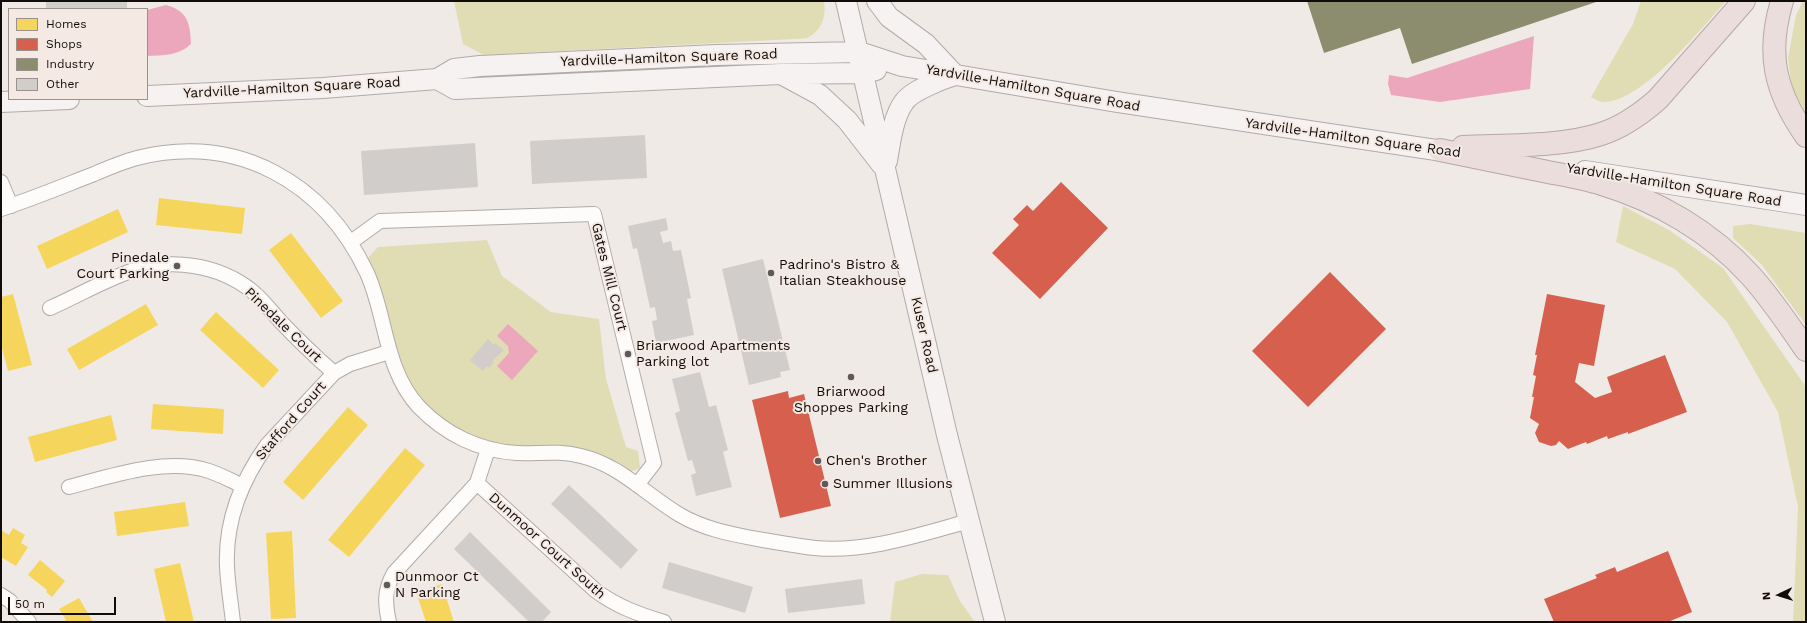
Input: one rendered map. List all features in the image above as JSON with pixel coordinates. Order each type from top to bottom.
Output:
[{"type":"highway","points":[[1435,150],[1579,140],[1602,134],[1625,124],[1645,111],[1658,99],[1744,1]]},
{"type":"highway","points":[[1782,1],[1774,36],[1774,60],[1776,75],[1783,98],[1794,120],[1806,136]]},
{"type":"highway","points":[[1435,150],[1591,181],[1635,196],[1667,210],[1724,250],[1750,274],[1772,300],[1806,350]]},
{"type":"street","name":"Kuser Road","points":[[846,1],[947,435],[995,622]]},
{"type":"street","points":[[877,1],[889,17],[926,44],[955,75],[929,84],[904,101],[894,125],[886,169]]},
{"type":"street","name":"Yardville-Hamilton Square Road","points":[[148,96],[323,88],[437,79],[454,69],[480,66],[716,55],[859,52],[902,66],[1117,102],[1806,205]]},
{"type":"street","name":"Yardville-Hamilton Square Road","points":[[437,79],[455,89],[781,74],[863,73],[902,66]]},
{"type":"street","points":[[781,74],[820,95],[846,120],[886,169]]},
{"type":"street","points":[[1,102],[46,100]]},
{"type":"street","points":[[1,182],[6,208],[138,158],[178,152],[218,154],[257,165],[293,183],[314,199],[335,221],[350,242],[368,275],[380,310],[389,352],[404,387],[417,405],[432,420],[456,436],[488,449],[516,453],[559,452],[580,455],[598,461],[618,471],[638,484],[681,516],[702,526],[727,534],[816,548],[841,548],[866,546],[900,539],[969,521]]},
{"type":"street","name":"Gates Mill Court","points":[[350,242],[380,221],[594,214],[654,463],[638,484]]},
{"type":"street","name":"Pinedale Court","points":[[50,308],[130,272],[152,266],[174,264],[196,266],[216,271],[234,279],[253,291],[308,350],[334,373]]},
{"type":"street","name":"Stafford Court","points":[[233,622],[227,567],[229,536],[233,512],[243,486],[257,458],[266,445],[334,373],[350,364],[389,352]]},
{"type":"street","points":[[389,622],[385,595],[389,582],[394,573],[477,483],[488,449]]},
{"type":"street","points":[[69,487],[120,474],[169,466],[208,470],[243,486]]},
{"type":"street","name":"Dunmoor Court South","points":[[477,483],[596,591],[611,602],[629,611],[664,622]]},
{"type":"street","points":[[1,595],[10,601],[30,622]]},
{"type":"shaded area","points":[[454,1],[824,1],[824,16],[818,30],[814,34],[804,39],[484,55],[463,44]]},
{"type":"shaded area","points":[[1641,1],[1726,1],[1687,45],[1654,77],[1637,89],[1620,98],[1605,102],[1598,101],[1591,97],[1633,24]]},
{"type":"shaded area","points":[[1803,1],[1806,1],[1806,116],[1793,98],[1788,58],[1796,15]]},
{"type":"shaded area","points":[[166,5],[183,14],[190,30],[191,44],[176,53],[148,56],[148,10]]},
{"type":"shaded area","points":[[1534,36],[1530,89],[1440,102],[1391,95],[1388,84],[1389,75],[1407,78]]},
{"type":"shaded area","points":[[1623,206],[1669,230],[1723,268],[1806,387],[1806,622],[1793,622],[1798,507],[1778,412],[1727,322],[1675,269],[1616,242]]},
{"type":"shaded area","points":[[1750,224],[1806,233],[1806,325],[1762,265],[1733,238],[1733,226]]},
{"type":"shaded area","points":[[487,240],[502,276],[551,312],[599,319],[606,379],[626,447],[638,451],[640,468],[630,472],[515,448],[494,446],[448,428],[417,399],[397,364],[377,281],[367,259],[378,247]]},
{"type":"shaded area","points":[[508,324],[538,351],[512,380],[497,366],[509,353],[508,346],[497,336]]},
{"type":"shaded area","points":[[922,574],[948,575],[960,601],[975,622],[890,622],[895,582]]},
{"type":"building: Homes","points":[[159,198],[245,208],[242,234],[156,225]]},
{"type":"building: Homes","points":[[118,209],[128,232],[47,269],[37,246]]},
{"type":"building: Homes","points":[[291,233],[343,301],[321,318],[269,250]]},
{"type":"building: Homes","points":[[13,294],[32,365],[8,371],[1,344],[1,297]]},
{"type":"building: Homes","points":[[146,304],[158,325],[79,370],[67,349]]},
{"type":"building: Homes","points":[[216,312],[279,370],[263,388],[200,330]]},
{"type":"building: Homes","points":[[153,404],[224,409],[223,434],[151,429]]},
{"type":"building: Homes","points":[[348,407],[368,425],[303,500],[283,482]]},
{"type":"building: Homes","points":[[111,415],[117,440],[35,462],[28,437]]},
{"type":"building: Homes","points":[[405,448],[425,465],[349,557],[328,540]]},
{"type":"building: Homes","points":[[185,502],[189,526],[117,536],[114,512]]},
{"type":"building: Homes","points":[[13,528],[25,535],[21,543],[28,547],[16,566],[1,557],[1,530],[9,535]]},
{"type":"building: Homes","points":[[292,531],[296,618],[271,619],[266,533]]},
{"type":"building: Homes","points":[[40,560],[65,581],[52,597],[46,592],[47,590],[28,575]]},
{"type":"building: Homes","points":[[180,563],[194,622],[166,622],[154,569]]},
{"type":"building: Homes","points":[[442,584],[454,622],[426,622],[416,592]]},
{"type":"building: Homes","points":[[79,598],[93,622],[67,622],[59,609]]},
{"type":"building: Shops","points":[[1061,182],[1108,228],[1040,299],[992,253],[1019,225],[1013,219],[1027,205],[1033,211]]},
{"type":"building: Shops","points":[[1330,272],[1386,329],[1308,407],[1252,351]]},
{"type":"building: Shops","points":[[1547,294],[1605,305],[1594,366],[1579,363],[1575,382],[1595,398],[1612,392],[1607,377],[1665,355],[1687,412],[1628,434],[1628,432],[1608,439],[1607,436],[1587,444],[1586,442],[1568,449],[1559,441],[1556,445],[1551,446],[1539,442],[1535,433],[1539,424],[1530,418],[1536,376],[1533,375],[1537,355],[1535,355]]},
{"type":"building: Shops","points":[[788,391],[789,398],[804,394],[831,506],[780,518],[752,400]]},
{"type":"building: Shops","points":[[1668,551],[1692,612],[1668,622],[1554,622],[1544,599],[1597,578],[1595,575],[1615,567],[1617,572]]},
{"type":"building: Industry","points":[[1307,1],[1599,1],[1412,64],[1400,28],[1324,53]]},
{"type":"building: Other","points":[[46,1],[127,1],[127,8],[46,8]]},
{"type":"building: Other","points":[[645,135],[647,178],[532,184],[530,141]]},
{"type":"building: Other","points":[[475,143],[478,187],[364,195],[361,151]]},
{"type":"building: Other","points":[[666,218],[668,230],[660,232],[663,243],[671,241],[673,251],[681,250],[691,298],[687,299],[694,335],[656,343],[652,321],[657,320],[655,307],[650,308],[637,248],[633,249],[628,226]]},
{"type":"building: Other","points":[[763,259],[790,370],[780,372],[781,377],[749,385],[722,269]]},
{"type":"building: Other","points":[[488,339],[494,345],[495,343],[504,350],[492,361],[494,362],[489,368],[487,366],[483,371],[470,360]]},
{"type":"building: Other","points":[[700,372],[709,407],[716,405],[728,450],[723,452],[732,487],[696,496],[691,475],[696,473],[692,460],[688,461],[675,413],[680,411],[672,379]]},
{"type":"building: Other","points":[[569,485],[638,550],[621,569],[551,504]]},
{"type":"building: Other","points":[[470,532],[551,612],[542,622],[529,622],[454,549]]},
{"type":"building: Other","points":[[669,562],[753,587],[745,613],[662,588]]},
{"type":"building: Other","points":[[862,579],[865,604],[788,613],[785,589]]},
{"type":"place","name":"Pinedale Court Parking","points":[[177,266]]},
{"type":"place","name":"Padrino's Bistro & Italian Steakhouse","points":[[771,273]]},
{"type":"place","name":"Briarwood Apartments Parking lot","points":[[628,354]]},
{"type":"place","name":"Briarwood Shoppes Parking","points":[[851,377]]},
{"type":"place","name":"Chen's Brother","points":[[818,461]]},
{"type":"place","name":"Summer Illusions","points":[[825,484]]},
{"type":"place","name":"Dunmoor Ct N Parking","points":[[387,585]]}]
